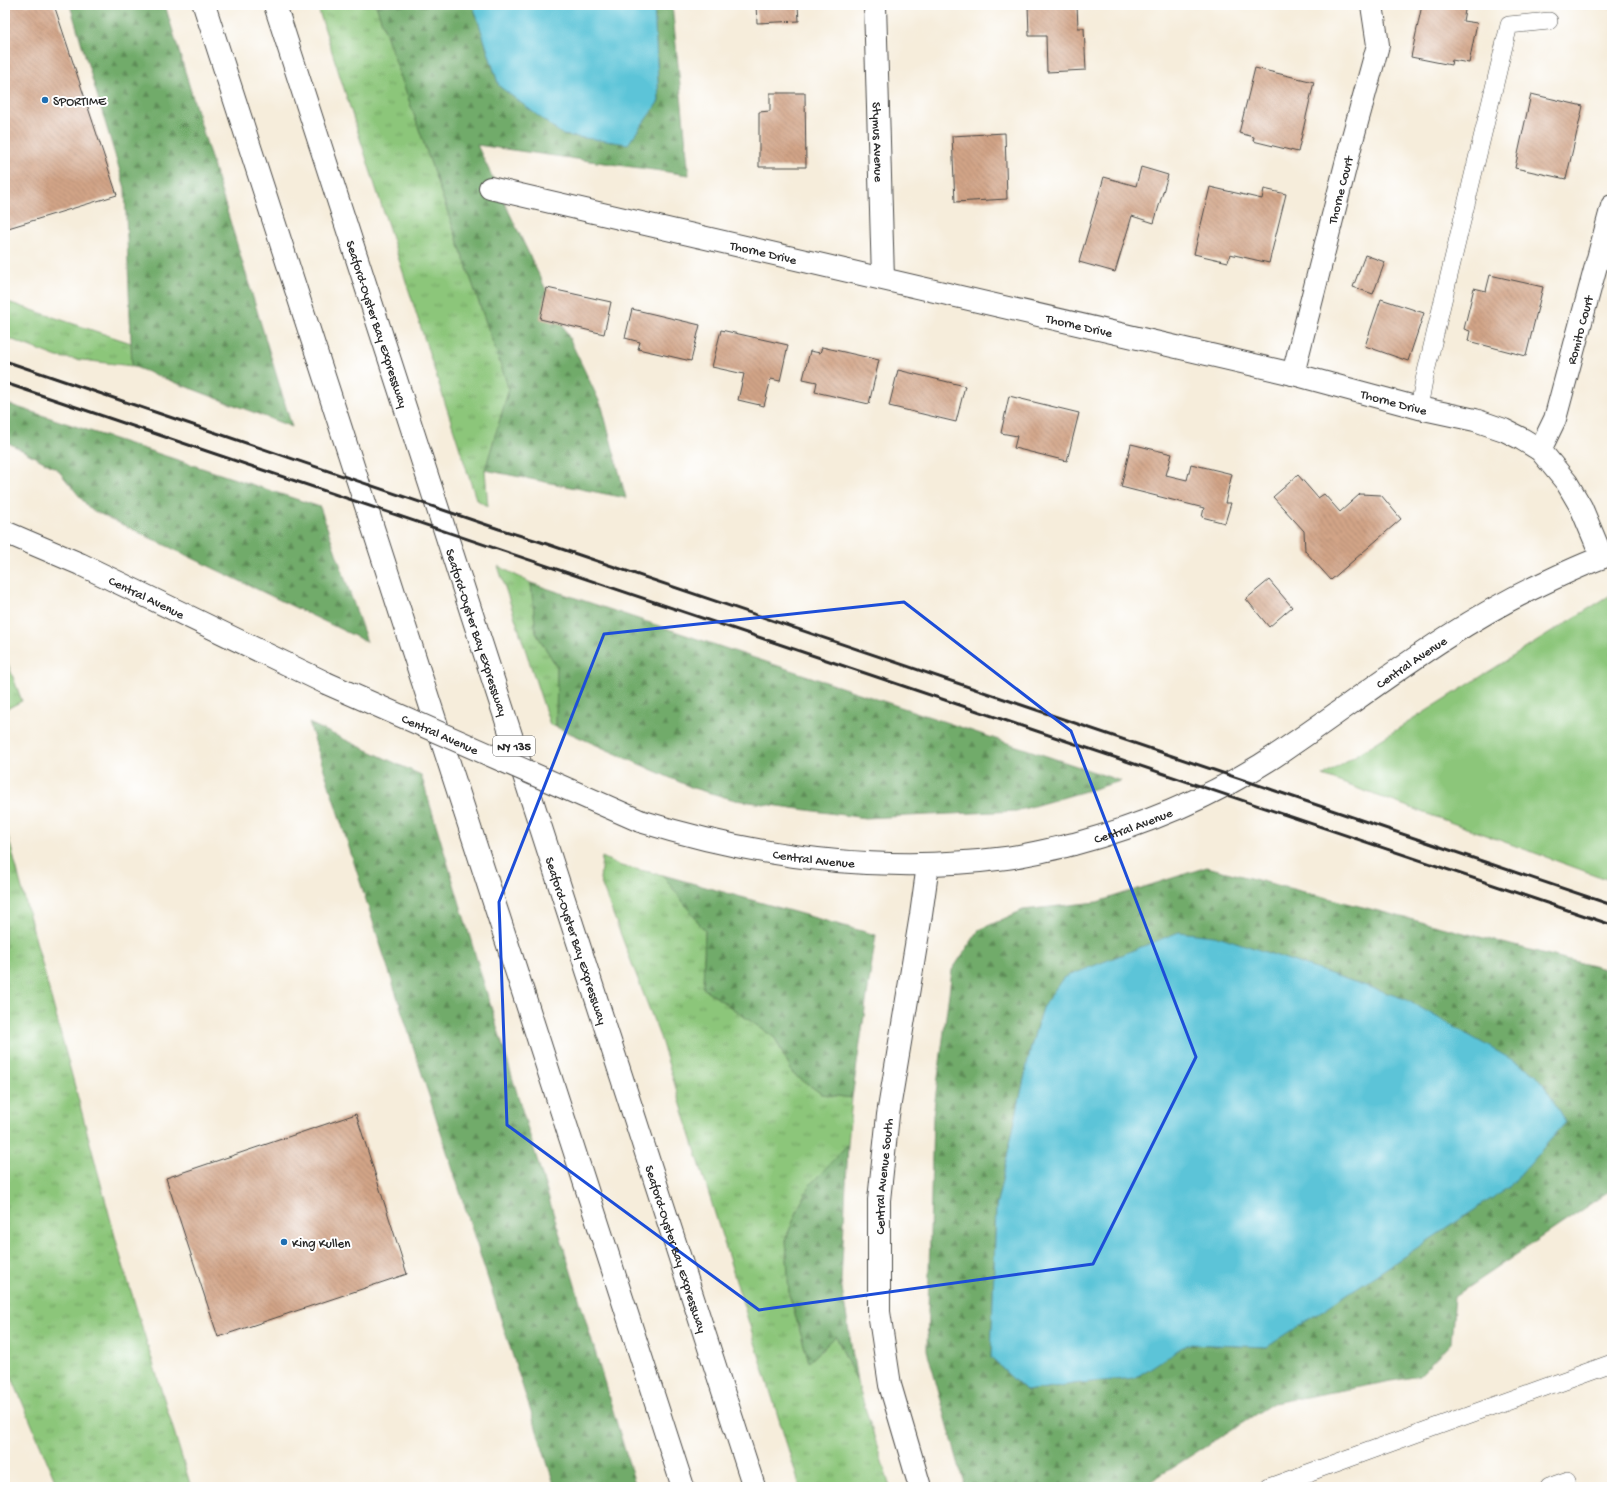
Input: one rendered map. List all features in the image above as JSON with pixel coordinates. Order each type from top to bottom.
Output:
[{"type":"main road","points":[[204,5],[683,1487]]},
{"type":"main road","name":"Seaford-Oyster Bay Expressway","points":[[275,5],[754,1487]]},
{"type":"main road","name":"Stymus Avenue","points":[[875,5],[883,278]]},
{"type":"main road","name":"Thorne Court","points":[[1292,374],[1378,45],[1372,5]]},
{"type":"main road","name":"Thorne Drive","points":[[490,188],[1292,374],[1419,408],[1475,420],[1504,430],[1540,450],[1567,483],[1607,556]]},
{"type":"main road","name":"Romito Court","points":[[1540,450],[1555,419],[1612,206]]},
{"type":"main road","name":"Central Avenue","points":[[5,532],[80,564],[326,683],[640,821],[722,844],[817,860],[928,864],[1008,858],[1056,848],[1099,837],[1134,825],[1206,795],[1262,765],[1445,638],[1521,593],[1607,556]]},
{"type":"main road","name":"Central Avenue South","points":[[920,1487],[890,1385],[879,1312],[879,1200],[888,1115],[928,864]]},
{"type":"lane","points":[[1419,408],[1424,380],[1509,25],[1549,21]]},
{"type":"lane","points":[[1269,1487],[1612,1363]]},
{"type":"lane","points":[[1548,1487],[1568,1480],[1570,1487]]},
{"type":"highlighted area","points":[[904,602],[1071,731],[1196,1057],[1093,1264],[759,1310],[507,1125],[499,902],[604,634]]},
{"type":"green space","points":[[70,5],[165,5],[292,427],[132,366],[125,188]]},
{"type":"green space","points":[[317,5],[376,5],[509,389],[485,470],[488,507],[476,499]]},
{"type":"green space","points":[[376,5],[473,5],[499,86],[659,101],[654,5],[672,5],[689,175],[477,145],[602,407],[626,498],[485,470],[509,389]]},
{"type":"green space","points":[[5,301],[131,343],[132,366],[57,357],[5,337]]},
{"type":"green space","points":[[5,403],[320,507],[367,642],[90,509],[57,469],[5,441]]},
{"type":"green space","points":[[498,566],[531,583],[536,633],[557,667],[556,727],[550,725]]},
{"type":"green space","points":[[531,583],[1121,781],[1016,811],[865,818],[735,800],[693,788],[556,727],[557,667],[536,633]]},
{"type":"green space","points":[[1612,594],[1612,881],[1323,776]]},
{"type":"green space","points":[[5,656],[22,701],[5,710]]},
{"type":"green space","points":[[309,723],[421,775],[636,1487],[555,1487]]},
{"type":"green space","points":[[5,825],[120,1255],[191,1487],[58,1487],[5,1361]]},
{"type":"green space","points":[[602,857],[621,866],[663,875],[705,931],[703,988],[775,1038],[793,1074],[822,1094],[852,1098],[848,1144],[805,1193],[786,1238],[789,1294],[809,1362],[836,1336],[857,1382],[890,1487],[800,1487],[660,1037],[600,880]]},
{"type":"green space","points":[[1207,867],[1612,971],[1612,1190],[1455,1296],[1451,1343],[1419,1376],[1273,1403],[1142,1487],[965,1487],[927,1350],[933,1116],[952,970],[979,930],[1023,910],[1097,902]],"holes":[[[1042,1008],[1267,1347],[1187,1344],[1080,1383],[1026,1391],[991,1358],[996,1208],[1031,1047]]]},
{"type":"green space","points":[[663,875],[876,935],[852,1098],[822,1094],[793,1074],[775,1038],[703,988],[705,931]]},
{"type":"green space","points":[[848,1144],[841,1282],[857,1381],[836,1336],[809,1362],[789,1294],[786,1238],[808,1187]]},
{"type":"water","points":[[473,5],[654,5],[659,101],[628,144],[563,135],[499,86]]},
{"type":"water","points":[[1179,932],[1221,937],[1405,999],[1537,1074],[1566,1122],[1509,1187],[1267,1347],[1187,1344],[1135,1378],[1080,1383],[1026,1391],[991,1358],[996,1208],[1031,1047],[1042,1008],[1063,978]]},
{"type":"building","name":"SPORTIME","points":[[5,5],[54,5],[117,195],[5,229]]},
{"type":"building","points":[[756,5],[798,5],[799,21],[757,23]]},
{"type":"building","points":[[1028,5],[1077,5],[1078,28],[1084,28],[1086,70],[1047,72],[1046,36],[1029,36]]},
{"type":"building","points":[[1422,5],[1466,5],[1463,21],[1477,23],[1469,63],[1452,60],[1451,65],[1411,57]]},
{"type":"building","points":[[1573,5],[1587,5],[1586,9]]},
{"type":"building","points":[[1612,5],[1612,8],[1602,6]]},
{"type":"building","points":[[1255,68],[1314,82],[1298,152],[1253,141],[1254,137],[1239,133]]},
{"type":"building","points":[[770,93],[805,93],[806,167],[759,167],[759,112],[770,111]]},
{"type":"building","points":[[1531,94],[1583,106],[1566,179],[1515,168]]},
{"type":"building","points":[[1005,133],[1007,199],[955,202],[952,136]]},
{"type":"building","points":[[1141,167],[1168,175],[1154,223],[1132,216],[1115,272],[1079,262],[1104,177],[1136,186]]},
{"type":"building","points":[[1210,187],[1262,199],[1264,189],[1286,194],[1269,263],[1230,254],[1228,262],[1194,254]]},
{"type":"building","points":[[1365,255],[1385,262],[1373,294],[1353,287]]},
{"type":"building","points":[[1490,275],[1543,287],[1526,356],[1468,341],[1470,331],[1464,329],[1474,288],[1486,291]]},
{"type":"building","points":[[547,288],[611,302],[604,334],[540,319]]},
{"type":"building","points":[[1381,299],[1424,313],[1408,361],[1365,346]]},
{"type":"building","points":[[632,309],[700,325],[691,361],[638,349],[640,342],[625,338]]},
{"type":"building","points":[[721,330],[788,345],[780,381],[771,379],[764,406],[738,400],[744,374],[712,367]]},
{"type":"building","points":[[822,347],[879,360],[869,404],[815,392],[817,382],[803,379],[810,351],[820,353]]},
{"type":"building","points":[[898,370],[965,386],[956,422],[889,406]]},
{"type":"building","points":[[1009,396],[1079,413],[1067,461],[1014,448],[1017,436],[1001,433]]},
{"type":"building","points":[[1131,444],[1172,454],[1166,475],[1187,480],[1191,464],[1232,474],[1225,503],[1231,503],[1225,523],[1202,517],[1204,508],[1121,487]]},
{"type":"building","points":[[1298,475],[1318,498],[1324,494],[1340,512],[1360,494],[1381,495],[1401,519],[1331,580],[1305,551],[1304,531],[1273,497]]},
{"type":"building","points":[[1269,580],[1292,607],[1269,627],[1246,599]]},
{"type":"building","points":[[356,1114],[407,1274],[218,1337],[166,1178]]},
{"type":"railway","points":[[5,361],[1612,905]]},
{"type":"railway","points":[[5,383],[1612,925]]},
{"type":"place","name":"SPORTIME","points":[[45,100]]},
{"type":"place","name":"King Kullen","points":[[284,1242]]}]
